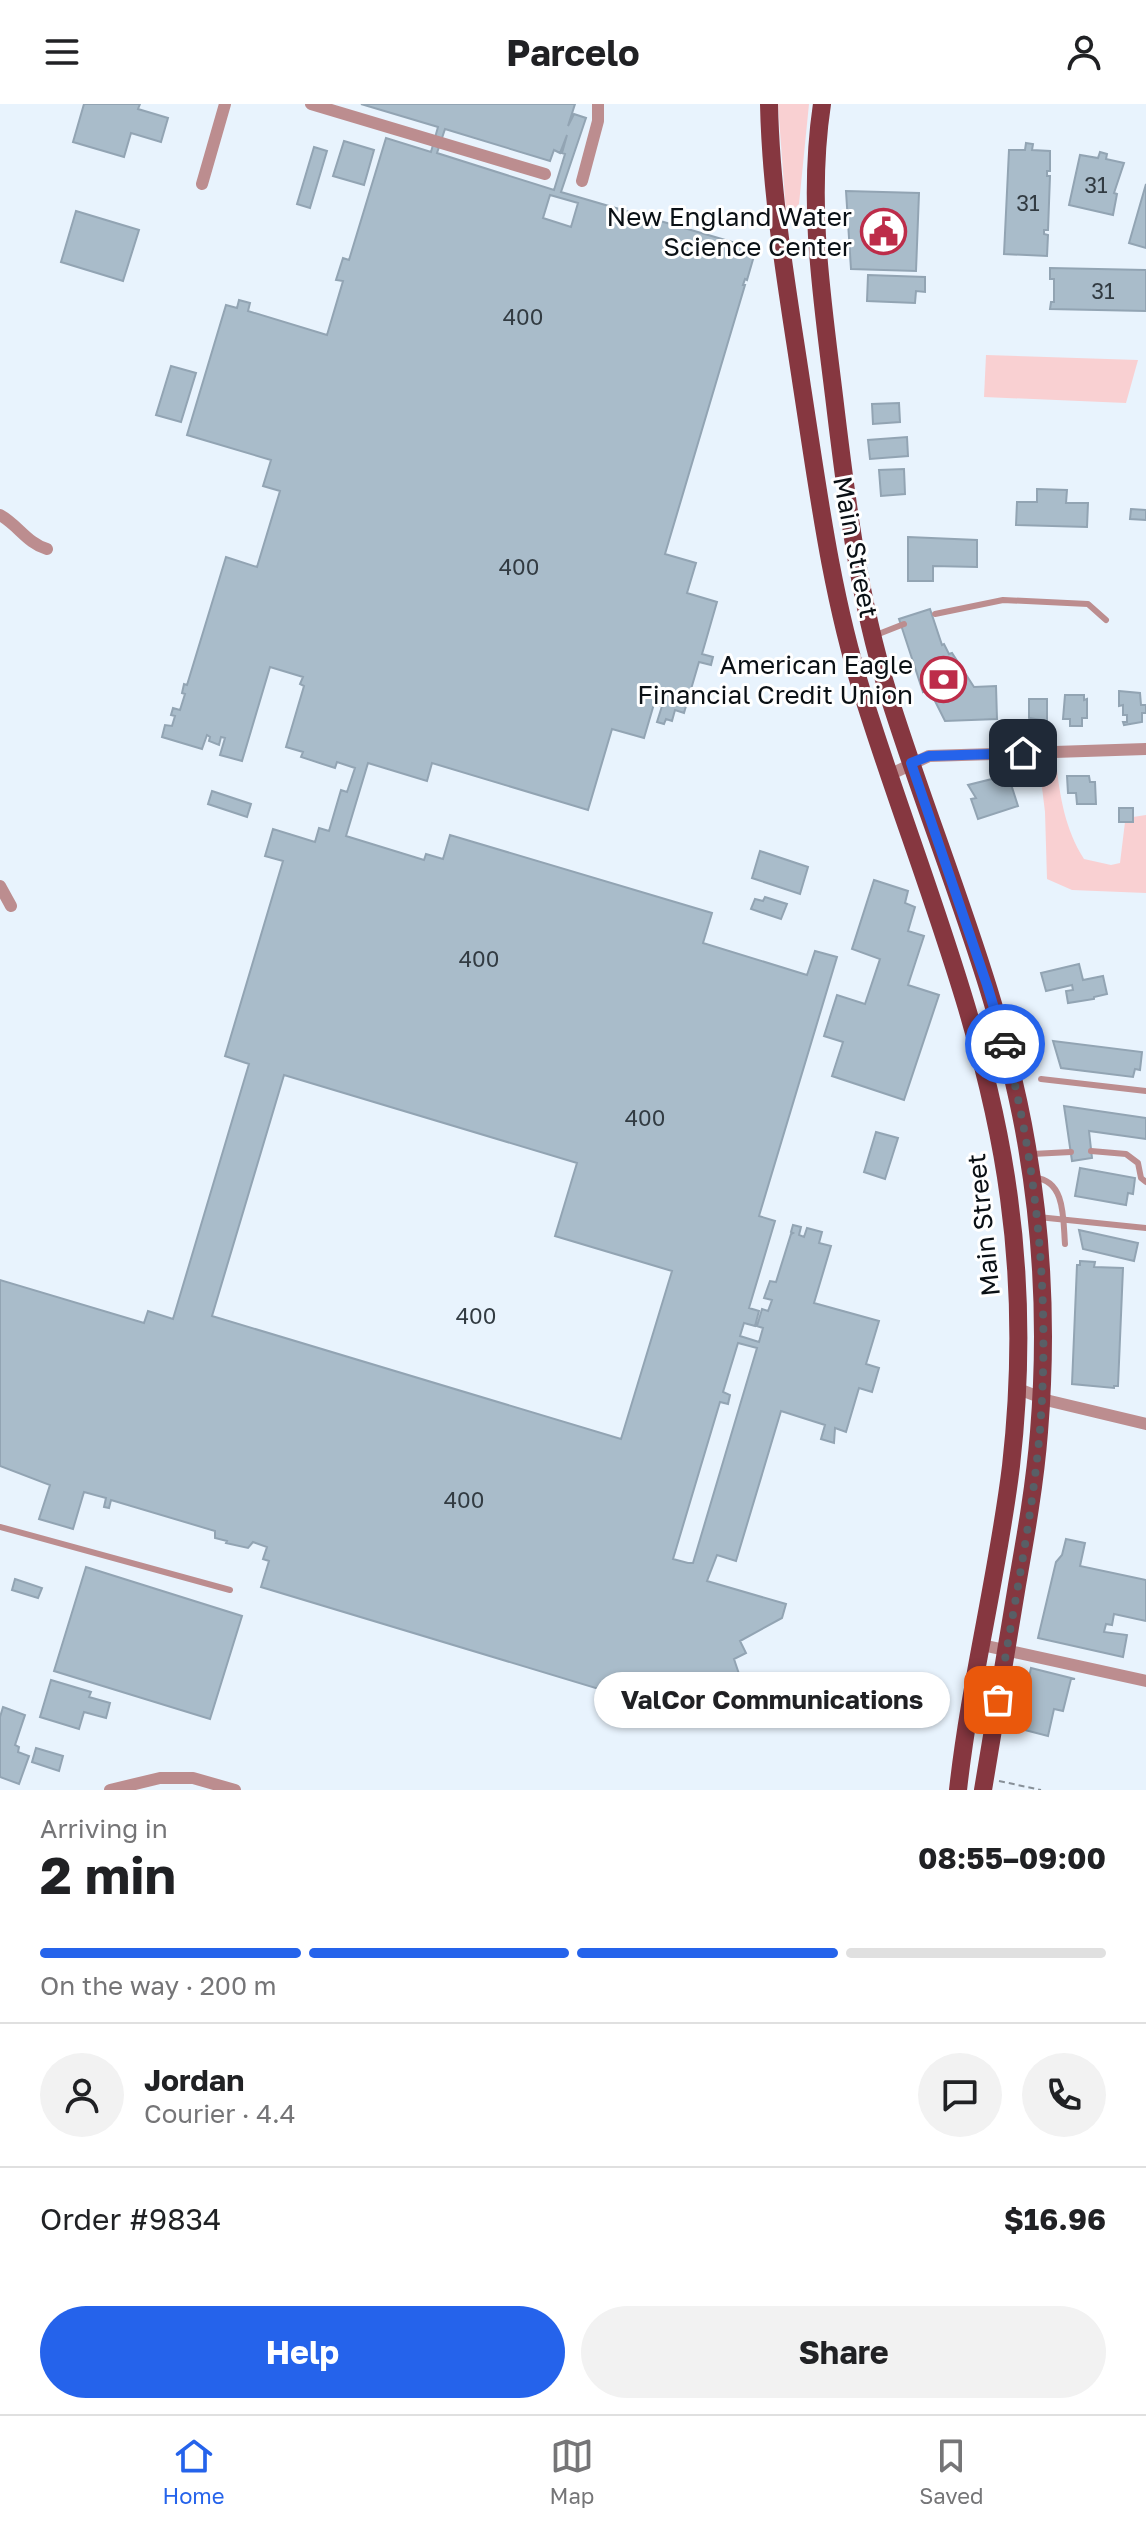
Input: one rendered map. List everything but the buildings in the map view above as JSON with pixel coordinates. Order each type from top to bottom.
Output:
[{"type":"main road","name":"Main Street","points":[[769,104],[780,237],[819,502],[837,599],[858,680],[971,1018],[995,1115],[1013,1238],[1018,1320],[1011,1467],[958,1790]]},
{"type":"main road","name":"Main Street","points":[[822,104],[815,172],[815,236],[849,521],[862,593],[911,763],[994,1009],[1015,1085],[1038,1217],[1043,1312],[1042,1398],[1033,1487],[1006,1650],[990,1785]]},
{"type":"main road","points":[[780,237],[815,236]]},
{"type":"main road","points":[[837,599],[862,593]]},
{"type":"street","points":[[202,184],[225,104]]},
{"type":"street","points":[[311,104],[545,174]]},
{"type":"street","points":[[582,181],[598,121],[598,104]]},
{"type":"street","points":[[0,515],[37,546],[47,549]]},
{"type":"street","points":[[889,775],[932,756],[1146,749]]},
{"type":"street","points":[[0,886],[11,906]]},
{"type":"street","points":[[1016,1388],[1042,1398],[1146,1424]]},
{"type":"street","points":[[982,1645],[1146,1681]]},
{"type":"street","points":[[110,1790],[160,1778],[193,1778],[235,1790]]},
{"type":"lane","points":[[935,614],[1003,600],[1088,604],[1106,620]]},
{"type":"lane","points":[[872,636],[904,624]]},
{"type":"lane","points":[[1041,1079],[1146,1091]]},
{"type":"lane","points":[[1091,1151],[1126,1154],[1138,1163],[1141,1178],[1146,1182]]},
{"type":"lane","points":[[1028,1154],[1071,1152]]},
{"type":"lane","points":[[1032,1178],[1042,1178],[1055,1188],[1061,1202],[1065,1244]]},
{"type":"lane","points":[[1038,1217],[1146,1228]]},
{"type":"lane","points":[[0,1527],[230,1590]]},
{"type":"path","points":[[990,1785],[1041,1790]]},
{"type":"shaded area","points":[[778,104],[809,104],[799,204],[789,214],[786,212]]},
{"type":"shaded area","points":[[986,355],[1138,360],[1126,403],[984,397]]},
{"type":"shaded area","points":[[1056,762],[1064,812],[1084,859],[1111,865],[1120,863],[1125,822],[1133,822],[1133,817],[1146,815],[1146,893],[1072,890],[1047,879],[1045,812],[1039,763]]},
{"type":"way so far","points":[[998,1700],[1034,1477],[1040,1428],[1043,1339],[1036,1208],[1023,1120],[1005,1044]]},
{"type":"place","name":"New England Water Science Center","points":[[883,231]]},
{"type":"place","name":"American Eagle Financial Credit Union","points":[[944,679]]},
{"type":"place","name":"ValCor Communications","points":[[998,1700]]},
{"type":"route","points":[[1005,1044],[911,763],[929,756],[1023,753]]}]
